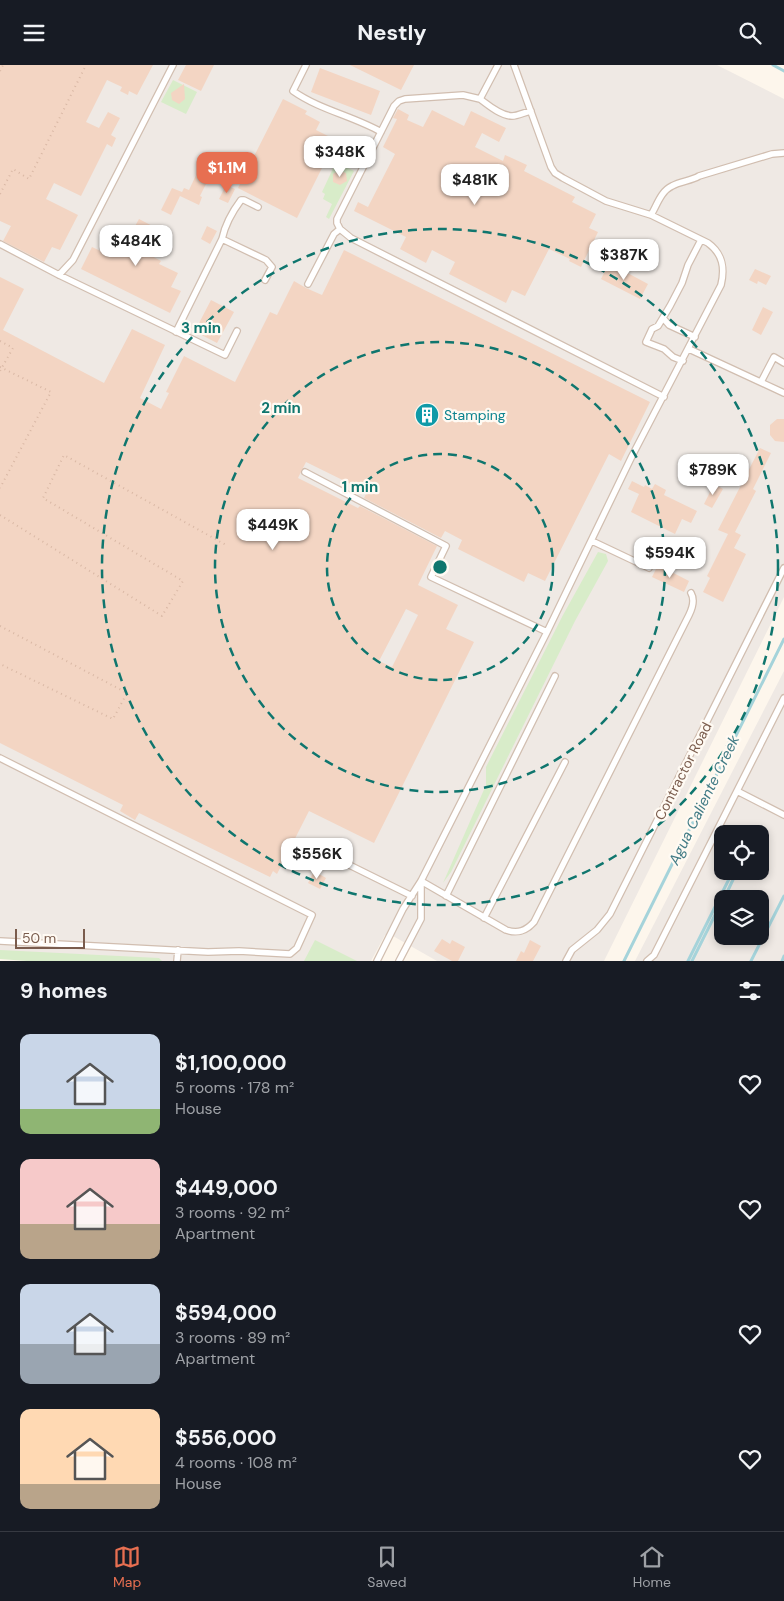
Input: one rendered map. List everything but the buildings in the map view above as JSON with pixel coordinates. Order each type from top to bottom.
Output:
[{"type":"lane","points":[[59,275],[73,260],[173,65]]},
{"type":"lane","points":[[306,65],[294,91],[308,101],[370,125],[381,132]]},
{"type":"lane","points":[[480,99],[498,65]]},
{"type":"lane","points":[[377,961],[403,909],[421,881],[547,632],[592,541],[602,516],[683,361],[721,285],[724,275],[720,256],[715,248],[701,239],[651,215],[614,205],[555,173],[551,167],[514,65]]},
{"type":"lane","points":[[531,111],[512,116],[487,105],[480,99],[463,95],[399,101],[394,106],[337,219],[337,223],[340,229],[351,238],[664,397]]},
{"type":"lane","points":[[651,215],[661,196],[672,186],[707,173],[761,157],[784,153]]},
{"type":"lane","points":[[176,331],[222,239],[223,231],[233,211],[241,200],[258,207]]},
{"type":"lane","points":[[308,284],[334,234],[340,229]]},
{"type":"lane","points":[[222,239],[266,260],[272,267],[265,280]]},
{"type":"lane","points":[[683,361],[664,349],[646,342],[652,329],[658,326],[663,318],[682,283],[688,265],[701,239]]},
{"type":"lane","points":[[0,245],[225,355],[237,331]]},
{"type":"lane","points":[[663,318],[669,325],[695,337]]},
{"type":"lane","points":[[689,349],[784,393]]},
{"type":"lane","points":[[761,382],[774,357],[784,363]]},
{"type":"lane","points":[[305,472],[446,546],[431,577],[547,632]]},
{"type":"lane","points":[[592,541],[649,568]]},
{"type":"lane","name":"Contractor Road","points":[[566,961],[572,950],[597,930],[610,914],[784,568]]},
{"type":"lane","points":[[421,881],[506,930],[517,933],[526,930],[534,922],[689,615],[693,603],[691,593]]},
{"type":"lane","points":[[446,896],[555,676]]},
{"type":"lane","points":[[647,961],[654,955],[784,698]]},
{"type":"lane","points":[[0,758],[312,915],[296,948],[290,954],[0,941]]},
{"type":"lane","points":[[484,918],[564,762]]},
{"type":"lane","points":[[737,791],[784,815]]},
{"type":"lane","points":[[317,849],[412,896]]},
{"type":"lane","points":[[399,961],[421,919],[421,881]]},
{"type":"lane","points":[[177,961],[178,950]]},
{"type":"path","points":[[0,71],[3,65]]},
{"type":"path","points":[[0,194],[13,169],[30,179],[86,65]]},
{"type":"path","points":[[0,341],[13,348],[0,371]]},
{"type":"path","points":[[0,367],[51,392],[0,488]]},
{"type":"path","points":[[0,515],[162,616],[183,581],[43,497],[64,455],[226,545]]},
{"type":"path","points":[[0,627],[127,693],[114,719],[0,664]]},
{"type":"shaded area","points":[[0,65],[717,65],[784,99],[784,597],[604,961],[437,961],[393,936],[385,935],[371,961],[112,961],[0,958]]},
{"type":"shaded area","points":[[784,671],[784,961],[635,961]]},
{"type":"green space","points":[[173,80],[197,92],[186,114],[161,102]]},
{"type":"green space","points":[[336,162],[354,171],[329,219],[326,217],[332,204],[323,199],[325,194],[322,192]]},
{"type":"green space","points":[[598,552],[606,554],[608,561],[575,621],[451,872],[443,883],[486,785],[486,767],[563,615]]},
{"type":"green space","points":[[315,940],[357,961],[304,961]]},
{"type":"green space","points":[[0,950],[159,958],[162,961],[27,961],[0,959]]},
{"type":"waterway","name":"Agua Caliente Creek","points":[[773,65],[784,71]]},
{"type":"waterway","name":"Agua Caliente Creek","points":[[624,961],[784,639]]},
{"type":"waterway","points":[[688,961],[728,880]]},
{"type":"waterway","points":[[728,890],[733,880]]},
{"type":"waterway","points":[[751,961],[784,896]]},
{"type":"waterway","points":[[692,961],[714,917]]},
{"type":"waterway","points":[[782,961],[784,956]]},
{"type":"place","name":"Stamping","points":[[427,415]]}]
